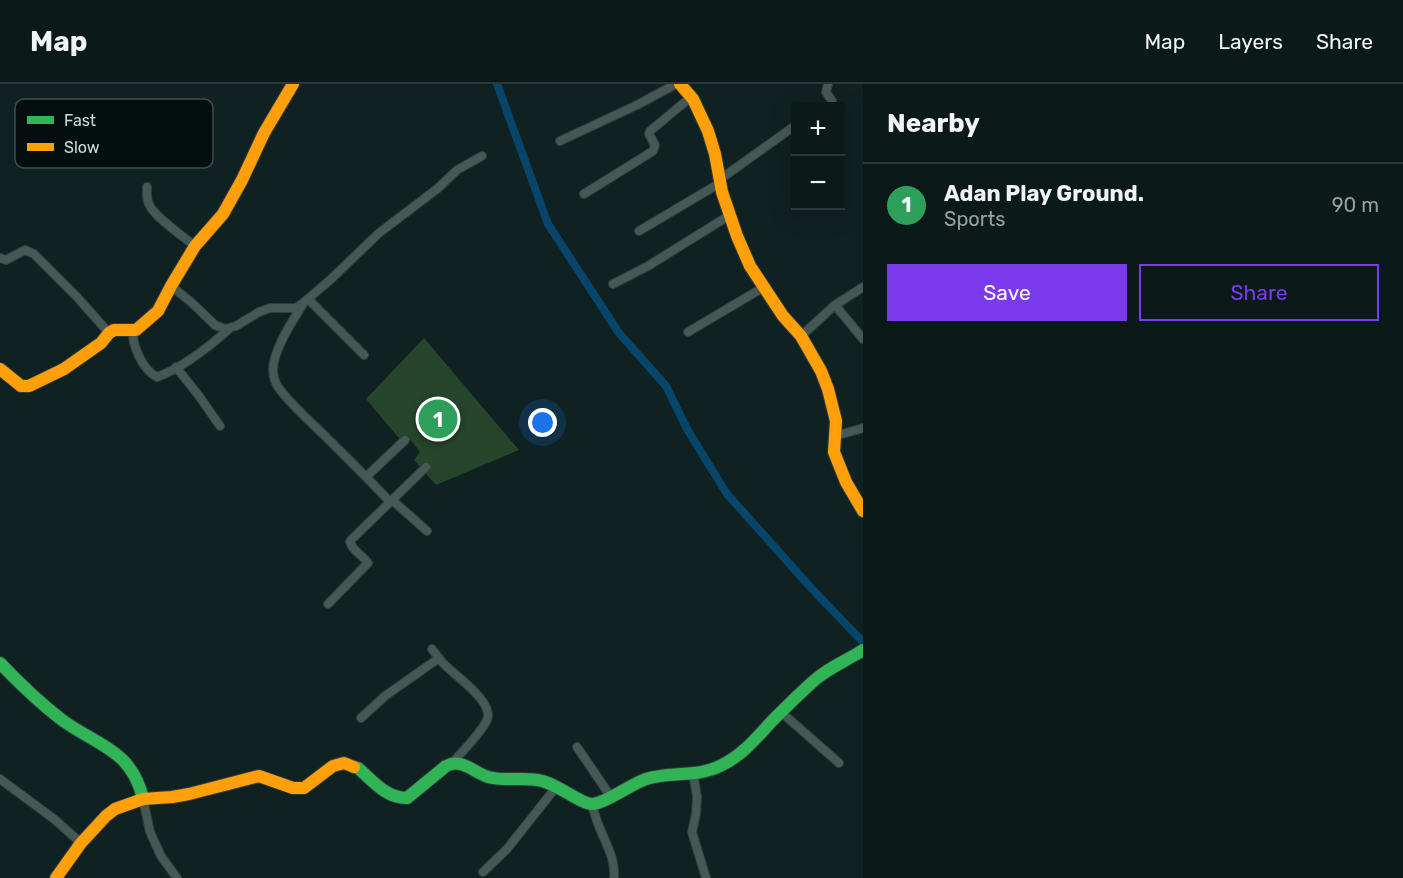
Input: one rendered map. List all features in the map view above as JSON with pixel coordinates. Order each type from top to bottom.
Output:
[{"type":"street","points":[[0,369],[21,386],[29,386],[64,369],[101,343],[114,330],[133,331],[158,311],[195,246],[224,214],[264,133],[293,84]]},
{"type":"street","points":[[560,141],[678,84],[691,97],[708,131],[730,215],[750,266],[783,316],[801,336],[822,372],[836,421],[834,452],[846,482],[863,511]]},
{"type":"street","points":[[828,84],[826,92],[832,102]]},
{"type":"street","points":[[584,194],[653,151],[655,145],[649,134],[650,131],[691,97]]},
{"type":"street","points":[[639,231],[720,182],[791,128]]},
{"type":"street","points":[[133,331],[132,339],[135,348],[152,374],[158,377],[201,352],[230,329],[259,312],[270,308],[296,308],[330,280],[378,232],[437,189],[457,170],[482,156]]},
{"type":"street","points":[[147,187],[146,197],[150,208],[195,246]]},
{"type":"street","points":[[613,284],[648,266],[730,215]]},
{"type":"street","points":[[0,258],[6,260],[25,250],[34,254],[110,333]]},
{"type":"street","points":[[171,286],[215,325],[230,329]]},
{"type":"street","points":[[688,332],[764,287]]},
{"type":"street","points":[[801,336],[835,305],[863,287]]},
{"type":"street","points":[[306,301],[364,356]]},
{"type":"street","points":[[306,301],[278,350],[273,364],[274,381],[280,391],[301,413],[391,501],[427,531]]},
{"type":"street","points":[[835,305],[863,339]]},
{"type":"street","points":[[176,367],[220,426]]},
{"type":"street","points":[[835,436],[863,428]]},
{"type":"street","points":[[367,476],[405,440]]},
{"type":"street","points":[[328,604],[368,563],[351,546],[350,542],[426,467]]},
{"type":"street","points":[[56,878],[81,843],[106,816],[115,809],[143,799],[189,794],[259,776],[293,789],[304,788],[333,766],[344,763],[358,768],[387,793],[407,798],[452,763],[482,728],[488,715],[481,698],[447,667],[432,649]]},
{"type":"street","points":[[452,763],[459,763],[482,775],[500,780],[541,780],[592,804],[603,801],[645,779],[670,774],[693,774],[721,766],[746,749],[818,677],[860,652]]},
{"type":"street","points":[[362,718],[385,696],[439,658]]},
{"type":"street","points":[[0,663],[69,726],[109,748],[135,772],[142,791],[150,832],[160,855],[176,878]]},
{"type":"street","points":[[781,712],[838,763]]},
{"type":"street","points":[[576,747],[611,796]]},
{"type":"street","points":[[693,774],[697,796],[692,832],[706,878]]},
{"type":"street","points":[[0,779],[54,819],[81,843]]},
{"type":"street","points":[[483,872],[507,849],[557,786]]},
{"type":"street","points":[[592,804],[609,848],[615,877]]},
{"type":"green space","points":[[424,338],[519,450],[436,485],[414,460],[420,452],[411,440],[403,443],[366,399]]},
{"type":"waterway","points":[[497,84],[548,224],[619,333],[666,386],[687,429],[727,494],[863,642]]},
{"type":"traffic: fast","points":[[354,767],[386,792],[399,797],[407,798],[446,766],[457,764],[488,777],[542,781],[587,803],[597,803],[646,779],[704,772],[730,761],[816,679],[863,650]]},
{"type":"traffic: fast","points":[[0,663],[62,720],[122,759],[138,783],[143,799]]},
{"type":"traffic: slow","points":[[0,369],[21,386],[29,386],[64,369],[101,343],[114,330],[136,330],[158,311],[195,246],[223,214],[264,133],[293,84]]},
{"type":"traffic: slow","points":[[680,84],[693,99],[708,131],[722,192],[750,266],[783,316],[801,336],[821,371],[836,421],[834,452],[846,482],[863,511]]},
{"type":"traffic: slow","points":[[56,878],[81,843],[115,809],[143,799],[189,794],[259,776],[293,788],[304,788],[333,766],[344,763],[354,767]]},
{"type":"place","name":"Adan Play Ground.","points":[[438,419]]}]
